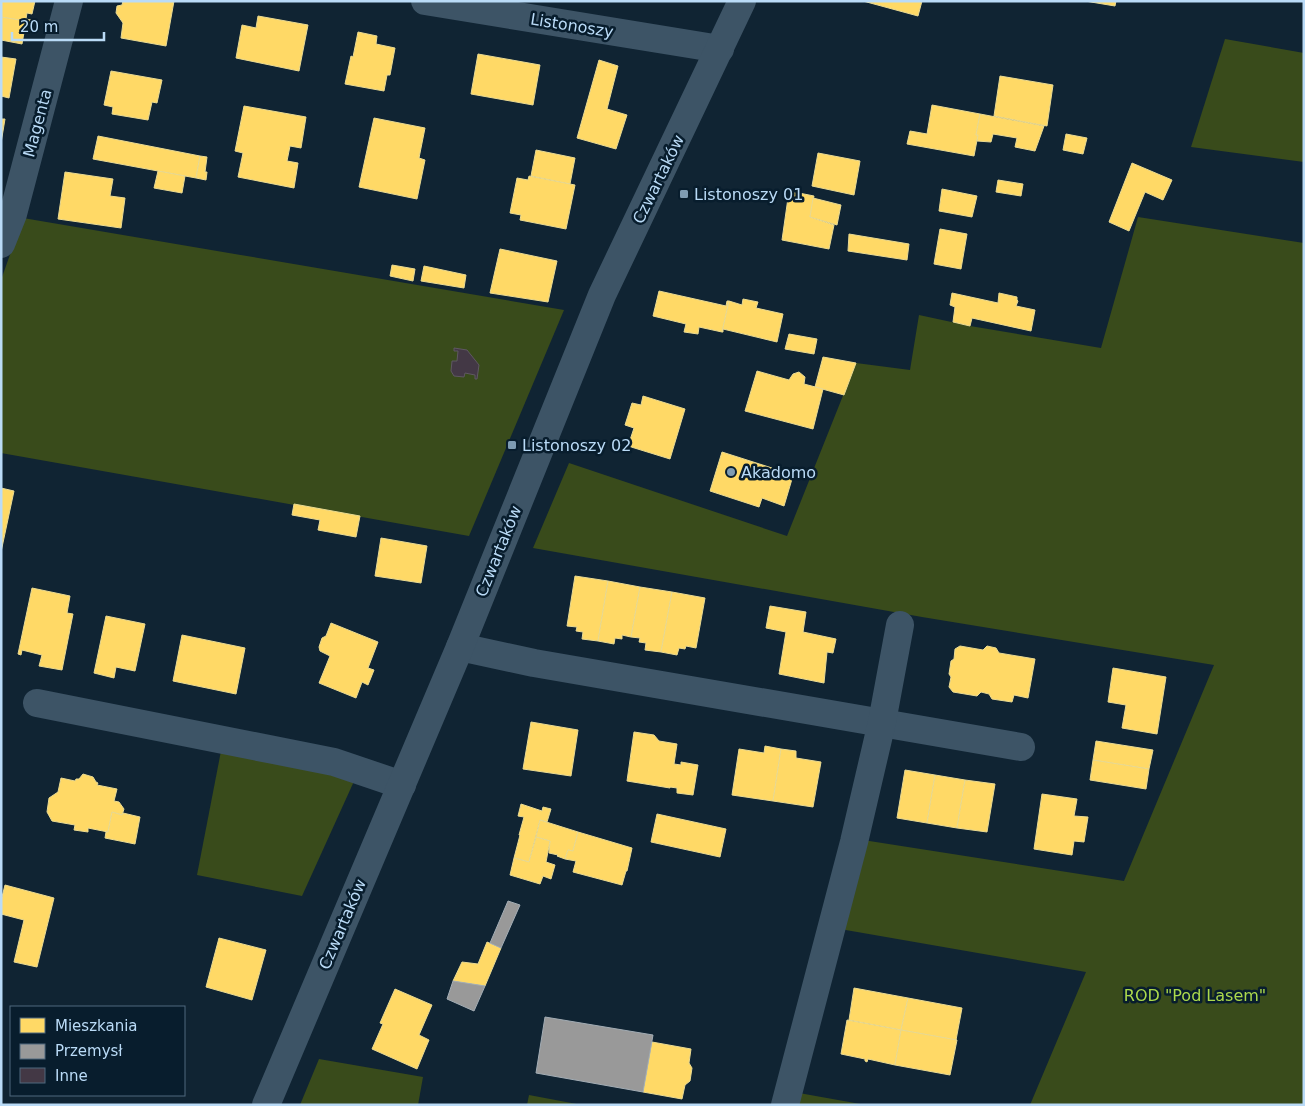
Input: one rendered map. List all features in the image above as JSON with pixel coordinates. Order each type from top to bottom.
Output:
[{"type":"street","name":"Magenta","points":[[1,244],[13,214],[69,1]]},
{"type":"street","name":"Listonoszy","points":[[425,1],[720,49]]},
{"type":"street","name":"Czwartaków","points":[[266,1105],[460,647],[602,295],[742,1]]},
{"type":"street","points":[[785,1105],[854,842],[882,722],[900,625]]},
{"type":"street","points":[[460,647],[534,663],[1021,747]]},
{"type":"street","points":[[37,703],[334,762],[402,785]]},
{"type":"green space","points":[[1225,39],[1304,53],[1304,162],[1191,147]]},
{"type":"green space","name":"ROD \"Pod Lasem\"","points":[[1138,217],[1304,243],[1304,1105],[1030,1105],[1086,972],[840,929],[863,840],[1124,881],[1214,665],[922,617],[533,548],[569,463],[787,536],[856,363],[910,370],[919,315],[970,326],[1101,348]]},
{"type":"green space","points":[[23,218],[564,310],[469,536],[1,453],[1,280]]},
{"type":"green space","points":[[221,751],[355,779],[302,896],[197,875]]},
{"type":"green space","points":[[319,1059],[423,1077],[418,1105],[300,1105]]},
{"type":"green space","points":[[799,1093],[866,1105],[796,1105]]},
{"type":"green space","points":[[529,1095],[582,1105],[527,1105]]},
{"type":"building: Mieszkania","points":[[1,1],[35,1],[32,14],[27,13],[26,19],[31,20],[31,22],[1,17]]},
{"type":"building: Mieszkania","points":[[123,1],[174,1],[166,46],[121,38],[123,23],[116,13],[117,6],[122,5]]},
{"type":"building: Mieszkania","points":[[863,1],[922,1],[918,16]]},
{"type":"building: Mieszkania","points":[[1085,1],[1116,1],[1115,6]]},
{"type":"building: Mieszkania","points":[[258,16],[308,25],[299,71],[236,58],[242,25],[256,28]]},
{"type":"building: Mieszkania","points":[[1,17],[26,21],[22,44],[1,40]]},
{"type":"building: Mieszkania","points":[[358,32],[377,36],[376,44],[395,48],[390,75],[387,75],[384,91],[345,84]]},
{"type":"building: Mieszkania","points":[[478,54],[540,65],[533,105],[471,94]]},
{"type":"building: Mieszkania","points":[[1,57],[16,59],[9,98],[1,96]]},
{"type":"building: Mieszkania","points":[[599,60],[618,66],[607,109],[627,115],[616,149],[577,138]]},
{"type":"building: Mieszkania","points":[[111,71],[162,80],[157,103],[152,102],[148,120],[112,114],[113,107],[104,105]]},
{"type":"building: Mieszkania","points":[[1000,76],[1053,85],[1047,126],[994,116]]},
{"type":"building: Mieszkania","points":[[932,105],[980,114],[974,156],[907,144],[910,131],[927,134]]},
{"type":"building: Mieszkania","points":[[244,106],[306,117],[301,148],[290,146],[287,161],[298,163],[294,188],[238,177],[243,153],[235,151]]},
{"type":"building: Mieszkania","points":[[980,114],[1044,126],[1035,151],[1015,147],[1017,138],[993,134],[991,142],[977,141],[978,135],[976,135]]},
{"type":"building: Mieszkania","points":[[374,118],[425,128],[419,158],[425,160],[417,199],[359,187]]},
{"type":"building: Mieszkania","points":[[1,119],[5,119],[1,143]]},
{"type":"building: Mieszkania","points":[[1066,134],[1087,138],[1083,154],[1063,150]]},
{"type":"building: Mieszkania","points":[[98,136],[200,156],[196,178],[93,159]]},
{"type":"building: Mieszkania","points":[[536,150],[575,158],[570,184],[531,176]]},
{"type":"building: Mieszkania","points":[[818,153],[860,161],[854,195],[812,186]]},
{"type":"building: Mieszkania","points":[[200,156],[207,157],[206,180],[196,178]]},
{"type":"building: Mieszkania","points":[[1132,163],[1172,180],[1163,200],[1145,192],[1129,231],[1109,222]]},
{"type":"building: Mieszkania","points":[[158,171],[185,176],[182,193],[154,188]]},
{"type":"building: Mieszkania","points":[[65,172],[113,179],[110,196],[125,198],[121,228],[58,219]]},
{"type":"building: Mieszkania","points":[[529,176],[575,185],[566,229],[520,220],[521,215],[510,213],[517,178],[528,180]]},
{"type":"building: Mieszkania","points":[[998,180],[1023,184],[1021,196],[996,192]]},
{"type":"building: Mieszkania","points":[[942,189],[977,196],[972,217],[939,211]]},
{"type":"building: Mieszkania","points":[[789,191],[814,196],[810,217],[834,225],[829,249],[782,240]]},
{"type":"building: Mieszkania","points":[[813,198],[841,205],[837,225],[810,217]]},
{"type":"building: Mieszkania","points":[[940,229],[967,234],[961,269],[934,264]]},
{"type":"building: Mieszkania","points":[[849,234],[909,244],[907,260],[848,251]]},
{"type":"building: Mieszkania","points":[[500,249],[557,261],[548,302],[490,293]]},
{"type":"building: Mieszkania","points":[[392,265],[415,269],[413,281],[390,276]]},
{"type":"building: Mieszkania","points":[[424,266],[466,275],[464,288],[421,281]]},
{"type":"building: Mieszkania","points":[[659,291],[726,306],[727,301],[729,301],[722,332],[699,327],[698,334],[684,332],[686,324],[653,316]]},
{"type":"building: Mieszkania","points":[[952,293],[998,303],[999,293],[1017,297],[1016,306],[1035,310],[1031,331],[972,318],[970,326],[953,322],[955,307],[950,305]]},
{"type":"building: Mieszkania","points":[[743,299],[758,302],[756,308],[783,314],[777,342],[723,329],[722,332],[729,301],[742,305]]},
{"type":"building: Mieszkania","points":[[789,334],[817,339],[814,354],[785,349]]},
{"type":"building: Mieszkania","points":[[823,357],[856,363],[844,395],[815,387]]},
{"type":"building: Mieszkania","points":[[757,371],[789,380],[793,374],[799,372],[805,377],[804,384],[823,389],[813,429],[745,411]]},
{"type":"building: Mieszkania","points":[[643,396],[685,409],[670,459],[628,446],[634,428],[625,425],[632,403],[641,405]]},
{"type":"building: Mieszkania","points":[[722,452],[772,468],[770,472],[792,479],[784,506],[762,498],[759,507],[710,491]]},
{"type":"building: Mieszkania","points":[[1,488],[14,491],[1,552]]},
{"type":"building: Mieszkania","points":[[294,504],[360,516],[356,537],[318,530],[320,520],[292,515]]},
{"type":"building: Mieszkania","points":[[381,538],[427,546],[421,583],[375,576]]},
{"type":"building: Mieszkania","points":[[575,576],[608,581],[598,641],[582,639],[583,632],[576,631],[577,627],[567,626]]},
{"type":"building: Mieszkania","points":[[608,581],[640,587],[631,637],[622,635],[622,639],[615,638],[614,644],[598,641]]},
{"type":"building: Mieszkania","points":[[640,587],[672,592],[661,652],[645,650],[646,643],[639,642],[640,638],[631,637]]},
{"type":"building: Mieszkania","points":[[32,588],[70,596],[67,613],[73,614],[62,670],[39,666],[42,655],[22,650],[21,655],[18,654]]},
{"type":"building: Mieszkania","points":[[672,592],[705,598],[696,648],[686,646],[685,649],[679,648],[677,655],[661,652]]},
{"type":"building: Mieszkania","points":[[770,606],[806,612],[803,632],[836,639],[833,653],[827,652],[824,683],[779,674],[786,632],[766,628]]},
{"type":"building: Mieszkania","points":[[106,616],[145,624],[135,671],[116,667],[114,678],[94,673]]},
{"type":"building: Mieszkania","points":[[331,623],[378,642],[368,668],[374,670],[368,685],[362,682],[356,698],[319,683],[330,656],[320,651],[319,647]]},
{"type":"building: Mieszkania","points":[[182,635],[245,648],[236,694],[173,681]]},
{"type":"building: Mieszkania","points":[[960,646],[983,650],[987,646],[996,648],[999,653],[1035,659],[1028,698],[1014,695],[1012,702],[992,699],[989,694],[981,692],[977,696],[953,692],[949,687],[951,677],[949,674],[955,649]]},
{"type":"building: Mieszkania","points":[[1113,668],[1166,677],[1157,734],[1122,728],[1126,705],[1108,702]]},
{"type":"building: Mieszkania","points":[[531,722],[578,730],[571,776],[523,769]]},
{"type":"building: Mieszkania","points":[[634,732],[654,735],[659,741],[677,744],[674,764],[681,765],[681,762],[698,765],[693,795],[677,793],[677,788],[627,781]]},
{"type":"building: Mieszkania","points":[[1096,741],[1153,750],[1149,769],[1093,760]]},
{"type":"building: Mieszkania","points":[[765,746],[781,749],[773,801],[732,795],[739,749],[764,753]]},
{"type":"building: Mieszkania","points":[[781,749],[796,751],[796,758],[821,762],[813,807],[773,801]]},
{"type":"building: Mieszkania","points":[[1093,760],[1149,769],[1146,789],[1090,780]]},
{"type":"building: Mieszkania","points":[[905,770],[935,775],[927,823],[897,818]]},
{"type":"building: Mieszkania","points":[[83,774],[93,777],[98,783],[97,785],[117,789],[114,801],[119,802],[124,809],[122,815],[112,812],[108,832],[88,828],[88,832],[74,830],[75,825],[52,821],[47,812],[49,798],[58,792],[61,778],[75,781]]},
{"type":"building: Mieszkania","points":[[935,775],[965,780],[957,828],[927,823]]},
{"type":"building: Mieszkania","points":[[965,780],[995,784],[987,832],[957,828]]},
{"type":"building: Mieszkania","points":[[1042,794],[1077,799],[1074,816],[1088,817],[1084,842],[1074,841],[1072,855],[1034,849]]},
{"type":"building: Mieszkania","points":[[521,804],[542,811],[543,807],[551,809],[547,822],[540,820],[529,862],[514,858],[524,817],[518,816]]},
{"type":"building: Mieszkania","points":[[112,812],[140,817],[135,844],[105,838]]},
{"type":"building: Mieszkania","points":[[657,814],[726,829],[720,857],[651,842]]},
{"type":"building: Mieszkania","points":[[540,820],[578,832],[573,851],[568,850],[565,859],[549,853],[550,841],[536,837]]},
{"type":"building: Mieszkania","points":[[578,832],[632,848],[622,885],[573,872],[576,861],[565,859],[568,850],[573,851]]},
{"type":"building: Mieszkania","points":[[536,837],[550,841],[546,862],[555,865],[551,879],[543,876],[540,884],[510,875],[514,858],[529,862]]},
{"type":"building: Mieszkania","points":[[5,885],[54,898],[37,967],[14,962],[24,920],[1,914],[1,901]]},
{"type":"building: Mieszkania","points":[[219,938],[266,950],[252,1000],[206,987]]},
{"type":"building: Mieszkania","points":[[487,942],[501,948],[485,986],[453,981],[462,962],[478,964]]},
{"type":"building: Mieszkania","points":[[854,988],[908,998],[901,1030],[849,1020]]},
{"type":"building: Mieszkania","points":[[395,989],[432,1005],[419,1035],[429,1040],[417,1069],[372,1049],[383,1024],[380,1023]]},
{"type":"building: Mieszkania","points":[[908,998],[962,1008],[956,1040],[901,1030]]},
{"type":"building: Mieszkania","points":[[847,1020],[901,1030],[895,1065],[868,1059],[867,1062],[865,1059],[841,1054]]},
{"type":"building: Mieszkania","points":[[901,1030],[957,1040],[950,1075],[895,1065]]},
{"type":"building: Mieszkania","points":[[652,1042],[691,1049],[689,1063],[692,1068],[690,1081],[685,1085],[682,1099],[643,1092]]},
{"type":"building: Przemysł","points":[[508,901],[520,905],[501,948],[490,943]]},
{"type":"building: Przemysł","points":[[453,981],[485,986],[474,1011],[447,999]]},
{"type":"building: Przemysł","points":[[545,1017],[653,1035],[643,1092],[536,1073]]},
{"type":"building: Inne","points":[[454,348],[467,350],[479,365],[477,379],[475,379],[475,375],[465,373],[464,377],[454,376],[451,371],[452,361],[457,361],[458,351],[454,351]]},
{"type":"place","name":"Listonoszy 01","points":[[684,194]]},
{"type":"place","name":"Listonoszy 02","points":[[512,445]]},
{"type":"place","name":"Akadomo","points":[[731,472]]}]
